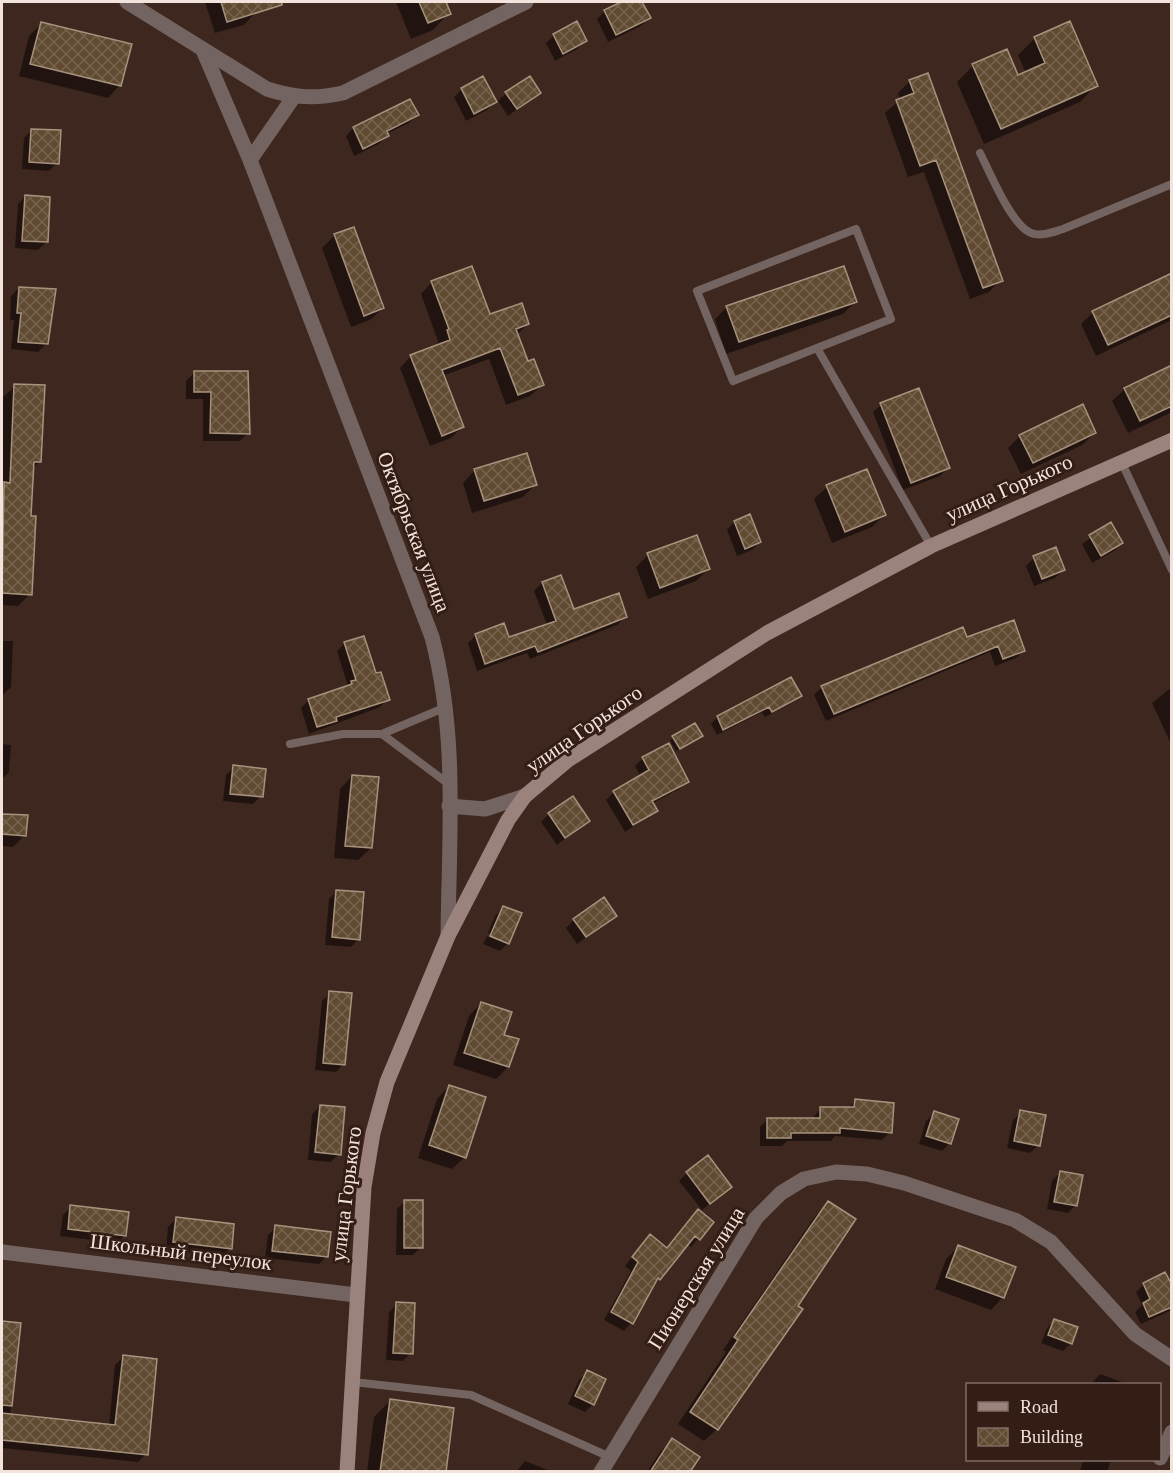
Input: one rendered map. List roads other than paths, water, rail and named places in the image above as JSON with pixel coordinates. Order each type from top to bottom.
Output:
[{"type":"main road","name":"улица Горького","points":[[347,1472],[364,1187],[373,1133],[387,1083],[448,936],[508,820],[525,796],[568,760],[767,633],[931,546],[1172,440]]},
{"type":"street","points":[[127,2],[267,88],[293,98],[318,98],[343,93],[526,2]]},
{"type":"street","name":"Октябрьская улица","points":[[203,50],[250,160],[432,637],[442,677],[450,740],[448,936]]},
{"type":"street","points":[[250,160],[293,98]]},
{"type":"street","points":[[449,806],[485,809],[525,796]]},
{"type":"street","name":"Пионерская улица","points":[[602,1472],[756,1218],[781,1193],[804,1179],[836,1172],[867,1174],[1015,1220],[1051,1242],[1135,1334],[1172,1359]]},
{"type":"street","name":"Школьный переулок","points":[[2,1252],[356,1295]]},
{"type":"street","points":[[1161,1455],[1172,1432]]},
{"type":"lane","points":[[980,153],[1018,224],[1031,233],[1048,234],[1063,230],[1172,184]]},
{"type":"lane","points":[[856,229],[891,319],[817,348],[733,381],[697,291],[856,229]]},
{"type":"lane","points":[[817,348],[931,546]]},
{"type":"lane","points":[[1120,461],[1172,570]]},
{"type":"lane","points":[[290,744],[343,734],[382,734],[446,707]]},
{"type":"lane","points":[[382,734],[450,785]]},
{"type":"lane","points":[[353,1382],[471,1395],[610,1457]]}]
